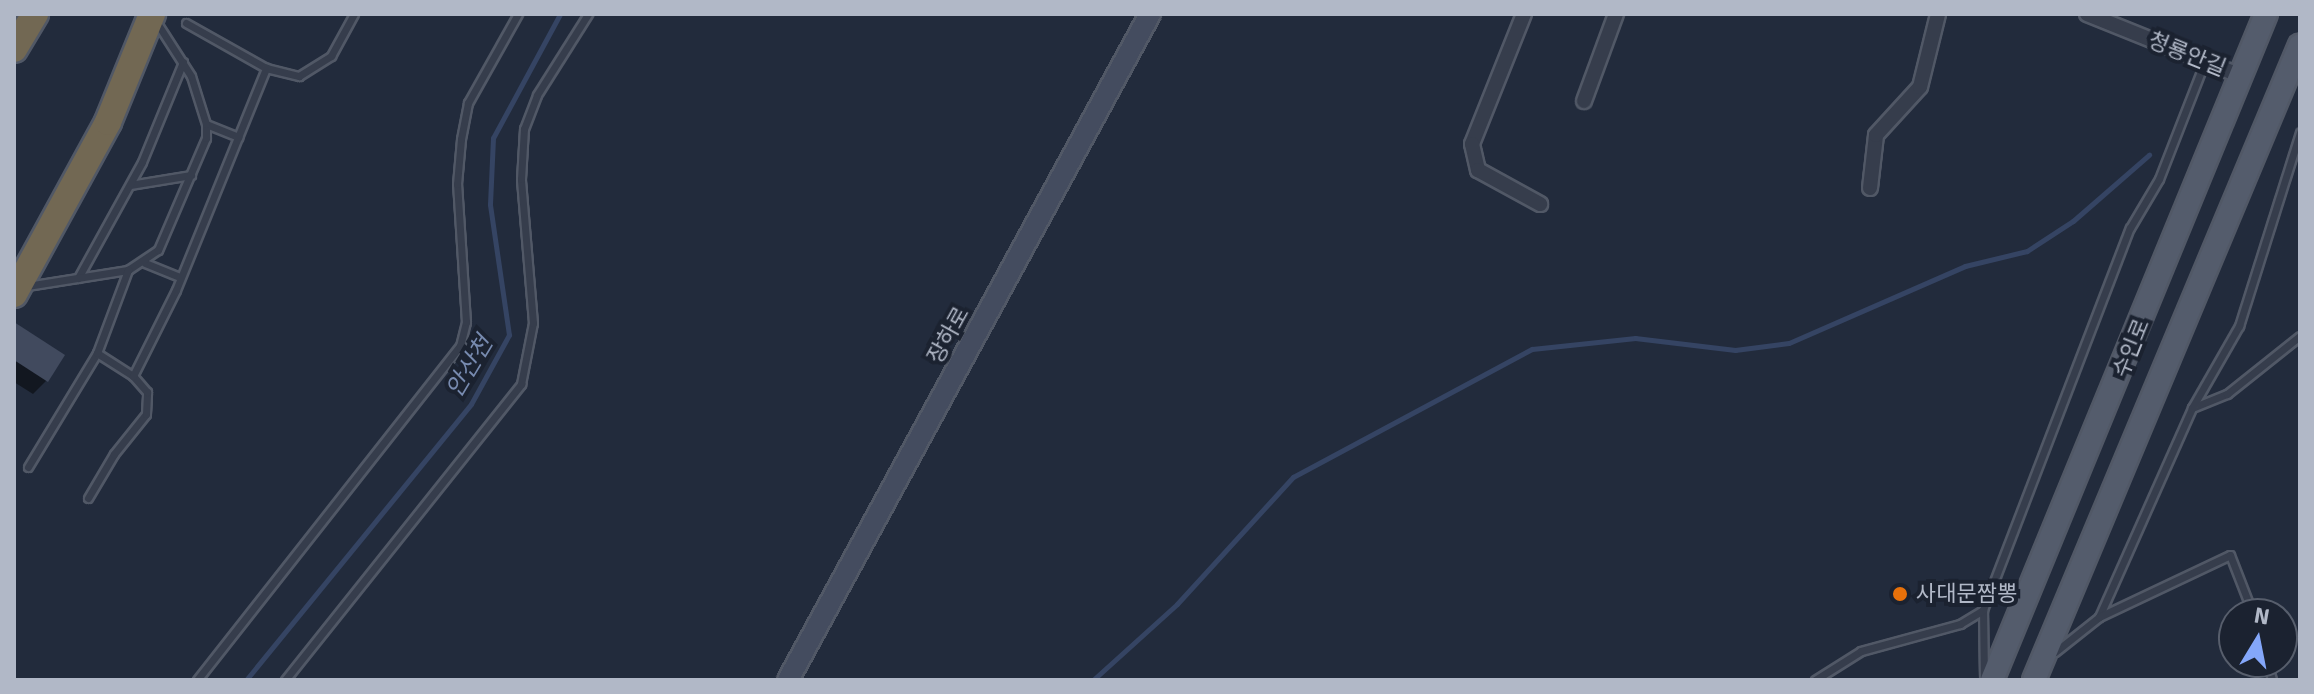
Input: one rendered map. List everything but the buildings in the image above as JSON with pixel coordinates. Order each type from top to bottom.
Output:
[{"type":"highway","points":[[14,49],[35,14]]},
{"type":"highway","points":[[16,291],[108,122],[152,14]]},
{"type":"main road","name":"수인로","points":[[1992,680],[2266,14]]},
{"type":"main road","name":"수인로","points":[[2037,674],[2300,45]]},
{"type":"street","name":"장하로","points":[[788,680],[1150,14]]},
{"type":"street","points":[[1524,14],[1472,144],[1478,170],[1540,204]]},
{"type":"street","points":[[1584,101],[1616,14]]},
{"type":"street","points":[[1870,188],[1876,135],[1920,87],[1938,14]]},
{"type":"street","name":"청룡안길","points":[[2087,14],[2241,76]]},
{"type":"lane","points":[[16,291],[128,270],[145,263],[158,250],[206,138],[206,124],[183,62],[152,14]]},
{"type":"lane","points":[[186,23],[266,68],[299,76],[317,68],[347,36],[354,14]]},
{"type":"lane","points":[[197,680],[460,346],[466,322],[457,184],[461,139],[468,103],[518,14]]},
{"type":"lane","points":[[285,680],[521,384],[533,323],[521,179],[524,129],[537,95],[588,14]]},
{"type":"lane","points":[[1984,680],[1983,610],[2130,228],[2159,179],[2205,61]]},
{"type":"lane","points":[[78,278],[130,185],[183,62]]},
{"type":"lane","points":[[133,376],[180,277],[266,68]]},
{"type":"lane","points":[[206,124],[238,137]]},
{"type":"lane","points":[[2099,617],[2192,408],[2249,300],[2300,132]]},
{"type":"lane","points":[[130,185],[191,175]]},
{"type":"lane","points":[[145,263],[180,277]]},
{"type":"lane","points":[[28,467],[97,353],[128,270]]},
{"type":"lane","points":[[2192,408],[2227,394],[2300,336]]},
{"type":"lane","points":[[88,498],[114,454],[146,414],[147,392],[133,376],[97,353]]},
{"type":"lane","points":[[2037,674],[2099,617],[2230,555],[2247,598]]},
{"type":"lane","points":[[1815,680],[1861,651],[1960,624],[1983,610]]},
{"type":"waterway","name":"안산천","points":[[246,680],[471,404],[509,335],[490,204],[493,138],[560,14]]},
{"type":"waterway","points":[[1093,680],[1177,604],[1293,477],[1532,349],[1635,338],[1735,350],[1789,343],[1965,266],[2027,251],[2073,221],[2149,155]]},
{"type":"place","name":"사대문짬뽕","points":[[1900,594]]}]
